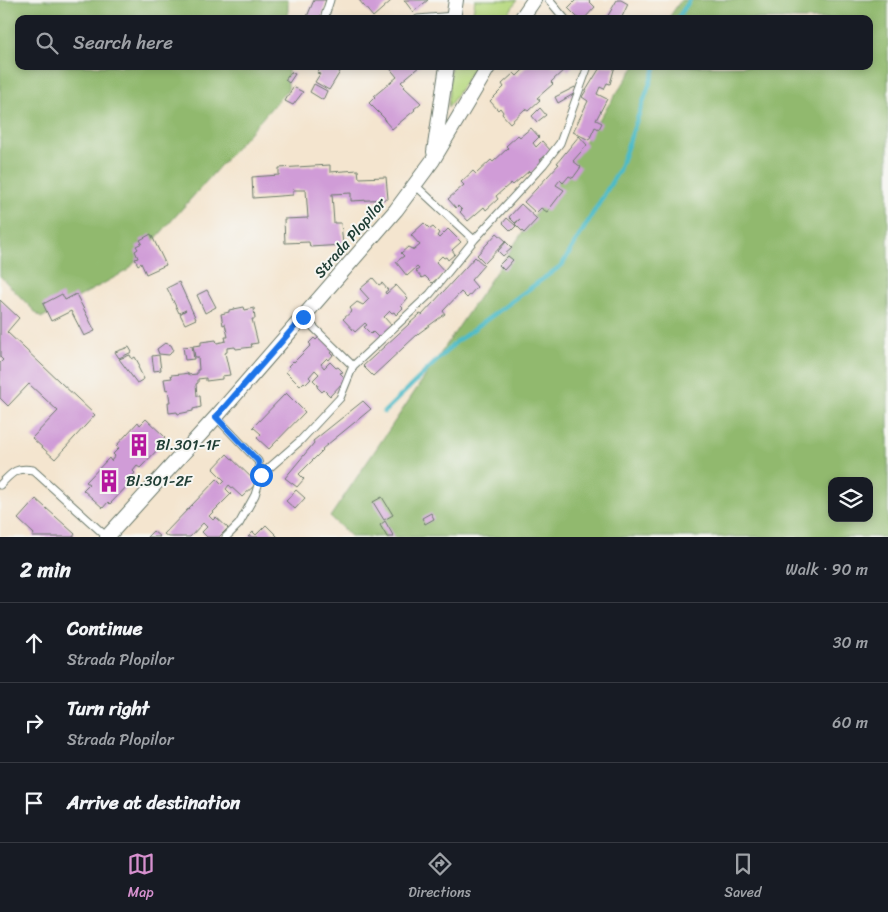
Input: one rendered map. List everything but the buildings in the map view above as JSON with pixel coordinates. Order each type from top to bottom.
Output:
[{"type":"street","points":[[454,15],[456,0]]},
{"type":"street","points":[[525,15],[534,0]]},
{"type":"street","points":[[433,160],[446,70]]},
{"type":"street","name":"Strada Plopilor","points":[[107,537],[216,417],[415,185],[433,160],[487,70]]},
{"type":"lane","points":[[325,15],[330,0]]},
{"type":"lane","points":[[549,0],[562,15]]},
{"type":"lane","points":[[261,475],[300,441],[340,398],[353,366],[430,294],[474,240],[543,165],[560,143],[587,70]]},
{"type":"lane","points":[[415,185],[474,240]]},
{"type":"lane","points":[[303,317],[353,366]]},
{"type":"lane","points":[[216,417],[258,461],[261,475],[255,496],[239,524],[226,537]]},
{"type":"lane","points":[[0,485],[14,471],[24,468],[33,470],[107,537]]},
{"type":"green space","points":[[0,0],[288,0],[288,15],[15,15],[15,70],[288,70],[288,89],[128,270],[41,318],[0,276]]},
{"type":"green space","points":[[475,0],[517,0],[508,15],[473,15]]},
{"type":"green space","points":[[681,0],[888,0],[888,537],[352,537],[330,517],[632,70],[873,70],[873,15],[671,15]]},
{"type":"green space","points":[[451,70],[472,70],[448,108]]},
{"type":"waterway","points":[[680,15],[690,0]]},
{"type":"waterway","points":[[384,412],[456,342],[562,265],[619,170],[655,70]]},
{"type":"place","name":"Bl.301-1F","points":[[139,445]]},
{"type":"place","name":"Bl.301-2F","points":[[109,481]]},
{"type":"route","points":[[261,475],[258,461],[216,417],[303,317]]}]
